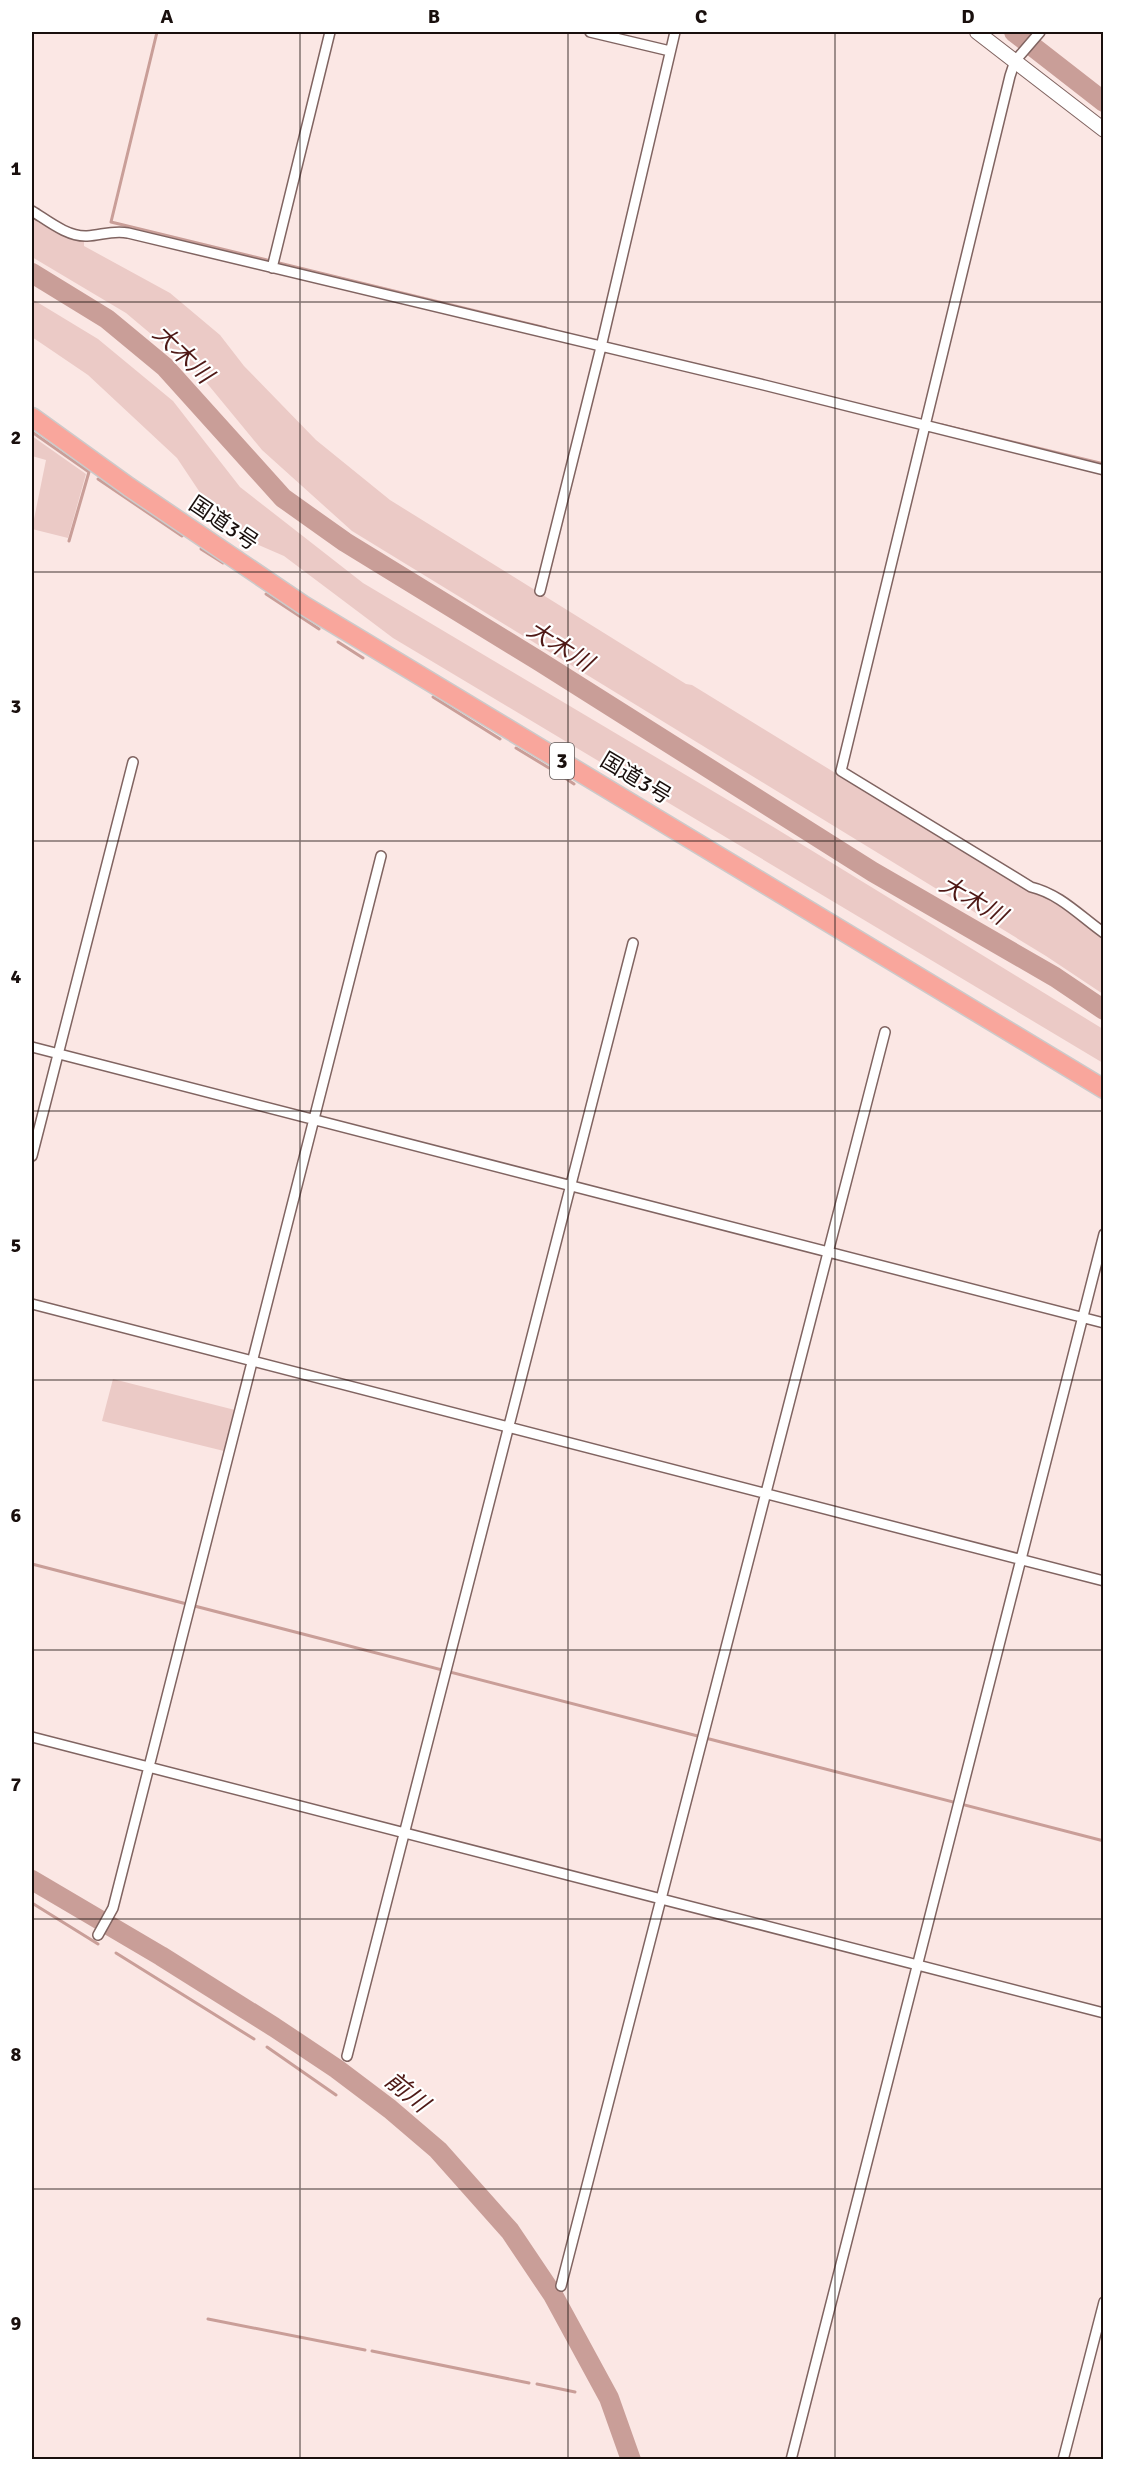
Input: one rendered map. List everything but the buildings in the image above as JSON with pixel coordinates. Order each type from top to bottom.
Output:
[{"type":"highway","name":"国道3号","points":[[32,417],[129,487],[303,605],[1104,1089]]},
{"type":"street","points":[[272,268],[330,32]]},
{"type":"street","points":[[590,32],[670,51]]},
{"type":"street","points":[[540,591],[601,348],[675,32]]},
{"type":"street","points":[[977,32],[1104,130]]},
{"type":"street","points":[[1039,33],[1015,61],[842,771],[1031,886],[1045,890],[1081,913],[1104,933]]},
{"type":"street","points":[[32,211],[69,233],[81,236],[117,231],[764,385],[1104,470]]},
{"type":"street","points":[[32,1156],[133,762]]},
{"type":"street","points":[[98,1935],[113,1908],[381,856]]},
{"type":"street","points":[[347,2056],[633,943]]},
{"type":"street","points":[[561,2286],[662,1900],[764,1493],[885,1032]]},
{"type":"street","points":[[32,1047],[1104,1323]]},
{"type":"street","points":[[791,2460],[1104,1234]]},
{"type":"street","points":[[32,1304],[1104,1581]]},
{"type":"street","points":[[32,1737],[1104,2013]]},
{"type":"street","points":[[1063,2460],[1104,2302]]},
{"type":"shaded area","points":[[32,216],[70,238],[84,241],[84,246],[170,293],[220,335],[244,366],[316,440],[390,500],[686,684],[692,685],[837,774],[1051,900],[1103,937],[1103,994],[1046,956],[352,531],[262,450],[201,376],[126,313],[32,257]]},
{"type":"shaded area","points":[[32,299],[98,339],[173,401],[240,487],[363,583],[775,828],[1103,1029],[1103,1063],[393,638],[284,556],[252,542],[203,497],[177,458],[88,375],[32,337]]},
{"type":"shaded area","points":[[32,436],[86,474],[68,538],[32,529],[46,460],[32,456]]},
{"type":"shaded area","points":[[113,1379],[235,1410],[224,1451],[102,1421]]},
{"type":"waterway","points":[[157,32],[111,222],[267,260]]},
{"type":"waterway","points":[[1014,32],[1104,102]]},
{"type":"waterway","points":[[279,263],[546,328]]},
{"type":"waterway","name":"大木川","points":[[32,273],[107,319],[165,367],[283,498],[345,542],[539,661],[873,872],[1055,977],[1104,1010]]},
{"type":"waterway","points":[[942,425],[1104,464]]},
{"type":"waterway","points":[[32,432],[89,472],[69,541]]},
{"type":"waterway","points":[[98,479],[182,536]]},
{"type":"waterway","points":[[201,549],[223,563]]},
{"type":"waterway","points":[[266,594],[319,629]]},
{"type":"waterway","points":[[338,642],[363,658]]},
{"type":"waterway","points":[[433,697],[500,739]]},
{"type":"waterway","points":[[516,748],[549,768]]},
{"type":"waterway","points":[[565,778],[574,784]]},
{"type":"waterway","points":[[32,1564],[1104,1841]]},
{"type":"waterway","name":"前川","points":[[32,1880],[161,1956],[274,2027],[337,2069],[390,2109],[438,2150],[510,2231],[553,2295],[609,2398],[631,2460]]},
{"type":"waterway","points":[[32,1903],[98,1944]]},
{"type":"waterway","points":[[116,1953],[254,2039]]},
{"type":"waterway","points":[[267,2047],[336,2095]]},
{"type":"waterway","points":[[208,2319],[365,2350]]},
{"type":"waterway","points":[[372,2351],[529,2383]]},
{"type":"waterway","points":[[537,2384],[575,2392]]}]
